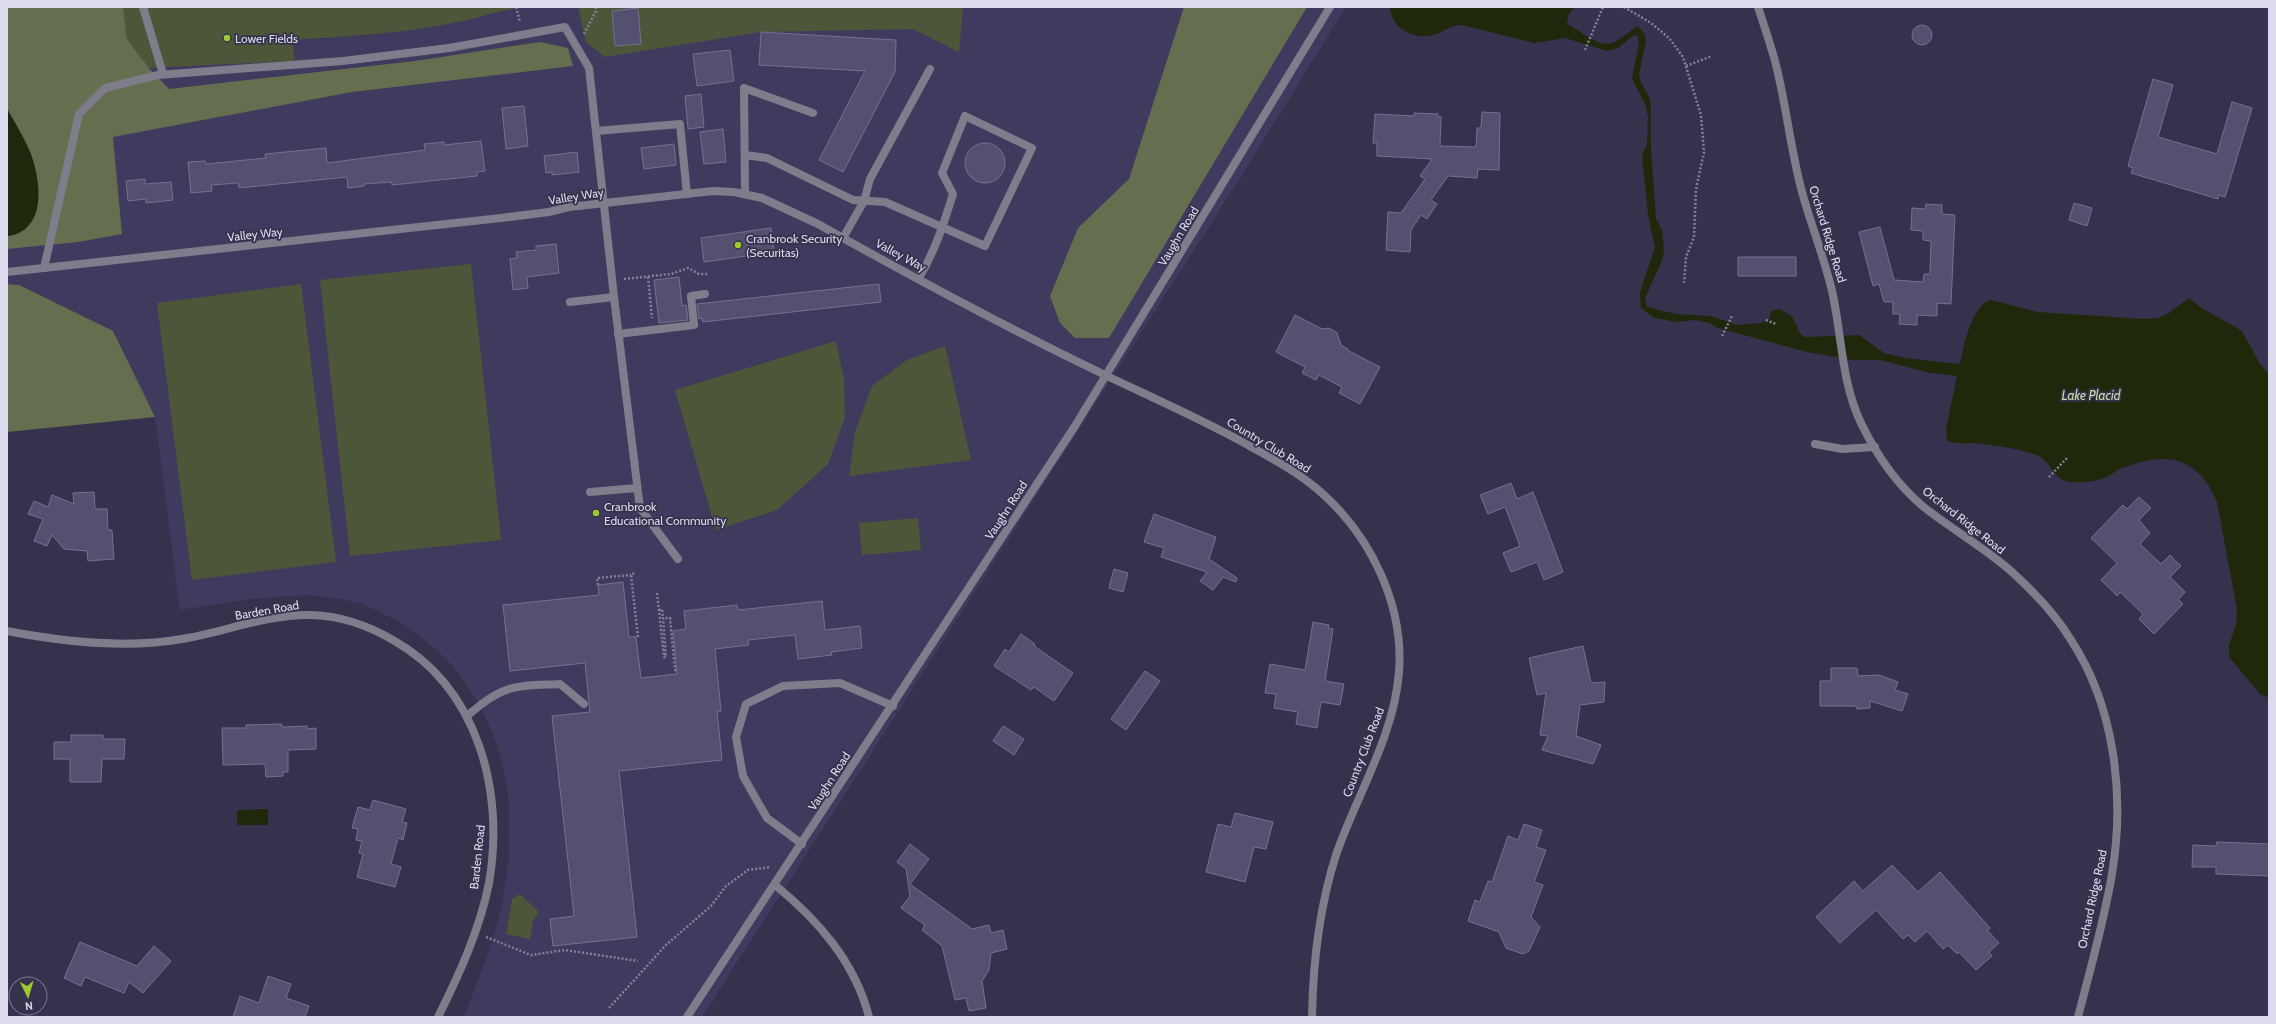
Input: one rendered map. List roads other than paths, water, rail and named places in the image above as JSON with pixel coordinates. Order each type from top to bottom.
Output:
[{"type":"street","points":[[142,7],[163,74]]},
{"type":"street","name":"Vaughn Road","points":[[687,1017],[893,706],[1107,376],[1330,7]]},
{"type":"street","name":"Orchard Ridge Road","points":[[1758,7],[1775,61],[1801,186],[1826,267],[1853,404],[1875,447],[1900,481],[1924,507],[2011,571],[2054,616],[2072,640],[2083,660],[2101,704],[2111,743],[2115,772],[2117,810],[2115,848],[2109,891],[2078,1017]]},
{"type":"street","points":[[44,268],[79,114],[105,88],[163,74],[343,61],[448,48],[566,27],[589,68],[618,334],[640,508],[678,559]]},
{"type":"street","points":[[843,238],[864,201],[870,179],[930,69]]},
{"type":"street","points":[[745,194],[744,88],[813,113]]},
{"type":"street","points":[[745,155],[767,158],[852,200],[885,202],[942,228],[985,246],[1032,148],[964,116],[942,172],[953,194],[942,228],[932,256],[919,278]]},
{"type":"street","points":[[596,131],[680,124],[688,194]]},
{"type":"street","name":"Valley Way","points":[[7,272],[501,218],[713,191],[745,194],[778,204],[1107,376]]},
{"type":"street","points":[[618,334],[694,326],[691,296],[705,294]]},
{"type":"street","points":[[570,302],[614,297]]},
{"type":"street","name":"Country Club Road","points":[[1107,376],[1203,420],[1302,476],[1325,496],[1345,518],[1380,572],[1388,591],[1396,622],[1399,649],[1395,700],[1390,720],[1336,854],[1327,887],[1314,958],[1312,1017]]},
{"type":"street","points":[[1815,444],[1842,449],[1875,447]]},
{"type":"street","points":[[590,492],[637,488]]},
{"type":"street","name":"Barden Road","points":[[7,631],[71,642],[138,643],[182,639],[283,617],[310,615],[334,617],[356,622],[375,630],[402,645],[424,661],[438,674],[467,716],[482,753],[488,774],[493,828],[488,884],[474,933],[458,976],[438,1017]]},
{"type":"street","points":[[802,844],[767,818],[743,776],[736,737],[746,704],[783,686],[840,683],[893,706]]},
{"type":"street","points":[[467,716],[490,697],[510,688],[528,686],[560,684],[584,704]]},
{"type":"street","points":[[774,885],[801,908],[831,940],[856,983],[869,1017]]},
{"type":"water","name":"Lake Placid","points":[[1390,7],[1575,7],[1569,14],[1567,24],[1595,41],[1606,44],[1619,40],[1638,26],[1645,35],[1646,41],[1639,75],[1641,83],[1649,96],[1651,108],[1651,148],[1656,219],[1662,230],[1664,249],[1663,258],[1645,298],[1647,307],[1676,314],[1711,316],[1737,325],[1759,323],[1769,320],[1771,311],[1779,309],[1792,316],[1800,333],[1804,337],[1859,335],[1884,353],[1905,358],[1960,364],[1966,337],[1974,318],[1984,303],[1991,300],[2038,312],[2144,319],[2158,318],[2169,313],[2189,298],[2200,307],[2242,331],[2259,362],[2269,375],[2269,698],[2260,694],[2229,657],[2229,645],[2236,625],[2237,609],[2217,502],[2209,486],[2200,474],[2189,466],[2178,461],[2165,459],[2136,463],[2120,469],[2106,477],[2088,482],[2065,481],[2056,474],[2044,460],[2034,454],[2004,447],[1973,443],[1957,443],[1947,440],[1946,429],[1957,376],[1931,373],[1880,360],[1853,360],[1807,352],[1718,328],[1709,323],[1695,320],[1677,322],[1654,318],[1641,308],[1640,292],[1655,247],[1648,215],[1642,156],[1647,144],[1648,117],[1645,104],[1632,79],[1639,42],[1638,36],[1634,35],[1618,48],[1607,51],[1565,38],[1534,43],[1462,25],[1452,27],[1436,34],[1420,36],[1406,32],[1400,27],[1395,22]]},
{"type":"water","points":[[7,109],[22,135],[34,163],[37,176],[38,202],[35,214],[29,225],[20,232],[7,236]]},
{"type":"water","points":[[268,809],[268,825],[237,825],[237,810]]},
{"type":"place","name":"Lower Fields","points":[[227,38]]},
{"type":"place","name":"Cranbrook Security (Securitas)","points":[[738,245]]},
{"type":"place","name":"Cranbrook Educational Community","points":[[596,513]]}]
